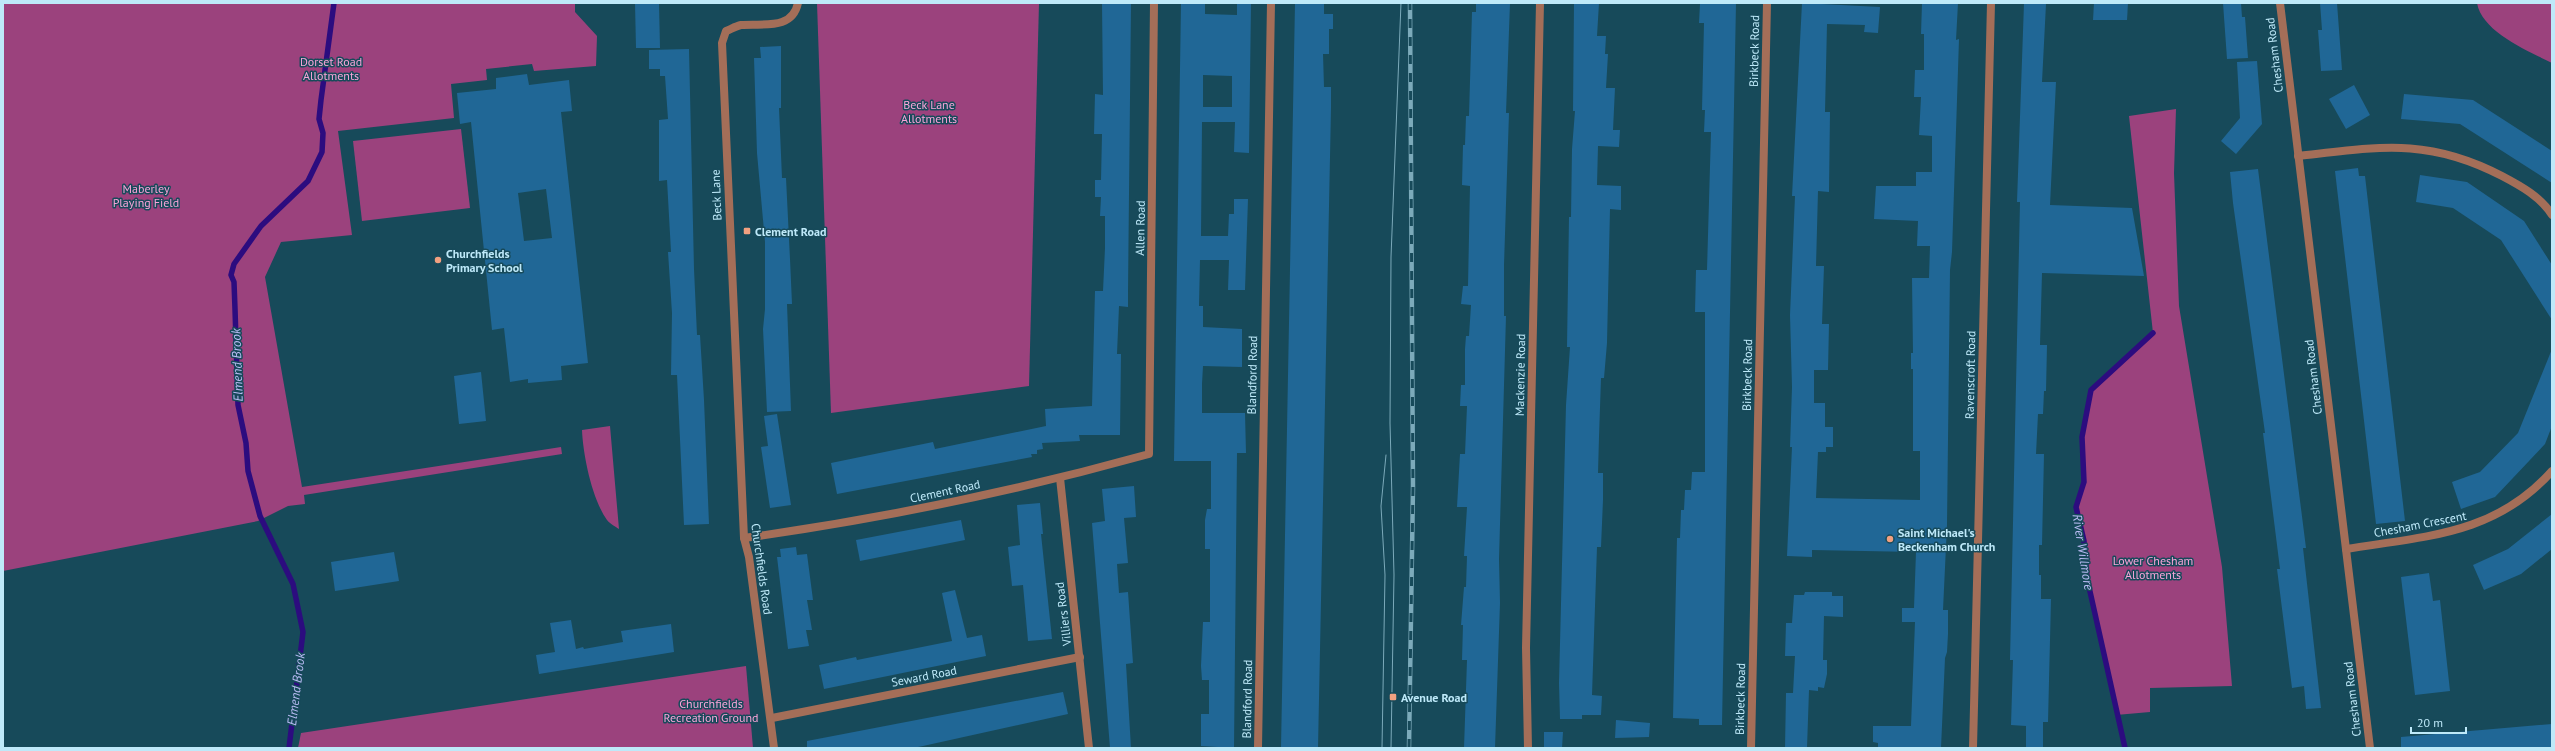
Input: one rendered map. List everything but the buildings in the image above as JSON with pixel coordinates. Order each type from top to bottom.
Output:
[{"type":"street","name":"Beck Lane","points":[[734,346],[722,43],[726,31],[740,26],[785,22],[792,17],[798,3]]},
{"type":"street","name":"Allen Road","points":[[1149,454],[1154,3]]},
{"type":"street","name":"Blandford Road","points":[[1258,748],[1271,3]]},
{"type":"street","name":"Mackenzie Road","points":[[1528,748],[1526,648],[1540,3]]},
{"type":"street","name":"Birkbeck Road","points":[[1751,748],[1768,3]]},
{"type":"street","name":"Ravenscroft Road","points":[[1973,748],[1991,3]]},
{"type":"street","name":"Chesham Road","points":[[2280,3],[2370,748]]},
{"type":"street","points":[[2298,156],[2389,146],[2426,149],[2462,158],[2517,184],[2548,208],[2552,215]]},
{"type":"street","name":"Churchfields Road","points":[[734,346],[740,434],[744,538],[750,557],[772,718],[774,748]]},
{"type":"street","name":"Clement Road","points":[[744,538],[847,524],[1060,478],[1149,454]]},
{"type":"street","name":"Chesham Crescent","points":[[2346,549],[2444,533],[2476,525],[2510,509],[2536,489],[2552,471]]},
{"type":"street","name":"Villiers Road","points":[[1060,478],[1089,748]]},
{"type":"street","name":"Seward Road","points":[[772,718],[1080,657]]},
{"type":"green space","name":"Maberley Playing Field","points":[[3,3],[575,3],[575,12],[597,36],[596,66],[534,71],[532,64],[486,69],[487,80],[451,84],[454,118],[338,131],[352,235],[281,242],[265,277],[302,487],[561,447],[562,454],[304,495],[305,504],[288,506],[258,521],[3,571]]},
{"type":"green space","name":"Beck Lane Allotments","points":[[817,3],[1039,3],[1029,386],[831,413]]},
{"type":"green space","points":[[2477,3],[2552,3],[2552,63],[2519,46],[2497,32],[2487,23]]},
{"type":"green space","name":"Lower Chesham Allotments","points":[[2176,109],[2174,173],[2179,306],[2222,567],[2232,686],[2150,688],[2150,712],[2116,715],[2087,578],[2084,541],[2076,507],[2084,482],[2082,437],[2091,390],[2153,333],[2129,116]]},
{"type":"green space","points":[[461,129],[470,208],[362,221],[353,141]]},
{"type":"green space","points":[[610,426],[619,529],[607,520],[597,501],[586,464],[582,430]]},
{"type":"green space","name":"Churchfields Recreation Ground","points":[[746,666],[753,748],[298,748],[301,733]]},
{"type":"waterway","name":"Elmend Brook","points":[[289,748],[303,632],[293,584],[260,516],[248,471],[246,443],[238,405],[234,282],[231,275],[234,264],[261,226],[308,181],[322,152],[323,133],[319,119],[334,3]]},
{"type":"waterway","name":"River Willmore","points":[[2125,748],[2087,578],[2084,541],[2076,507],[2084,482],[2082,437],[2091,390],[2153,333]]},
{"type":"tram line","points":[[1391,748],[1394,575],[1390,423],[1391,257],[1401,3]]},
{"type":"tram line","points":[[1382,748],[1385,575],[1381,506],[1386,455]]},
{"type":"railway","points":[[1409,748],[1413,487],[1410,3]]},
{"type":"place","name":"Clement Road","points":[[747,231]]},
{"type":"place","name":"Churchfields Primary School","points":[[438,260]]},
{"type":"place","name":"Saint Michael's Beckenham Church","points":[[1890,539]]},
{"type":"place","name":"Avenue Road","points":[[1393,697]]},
{"type":"park label","name":"Dorset Road Allotments","points":[[331,68]]}]
